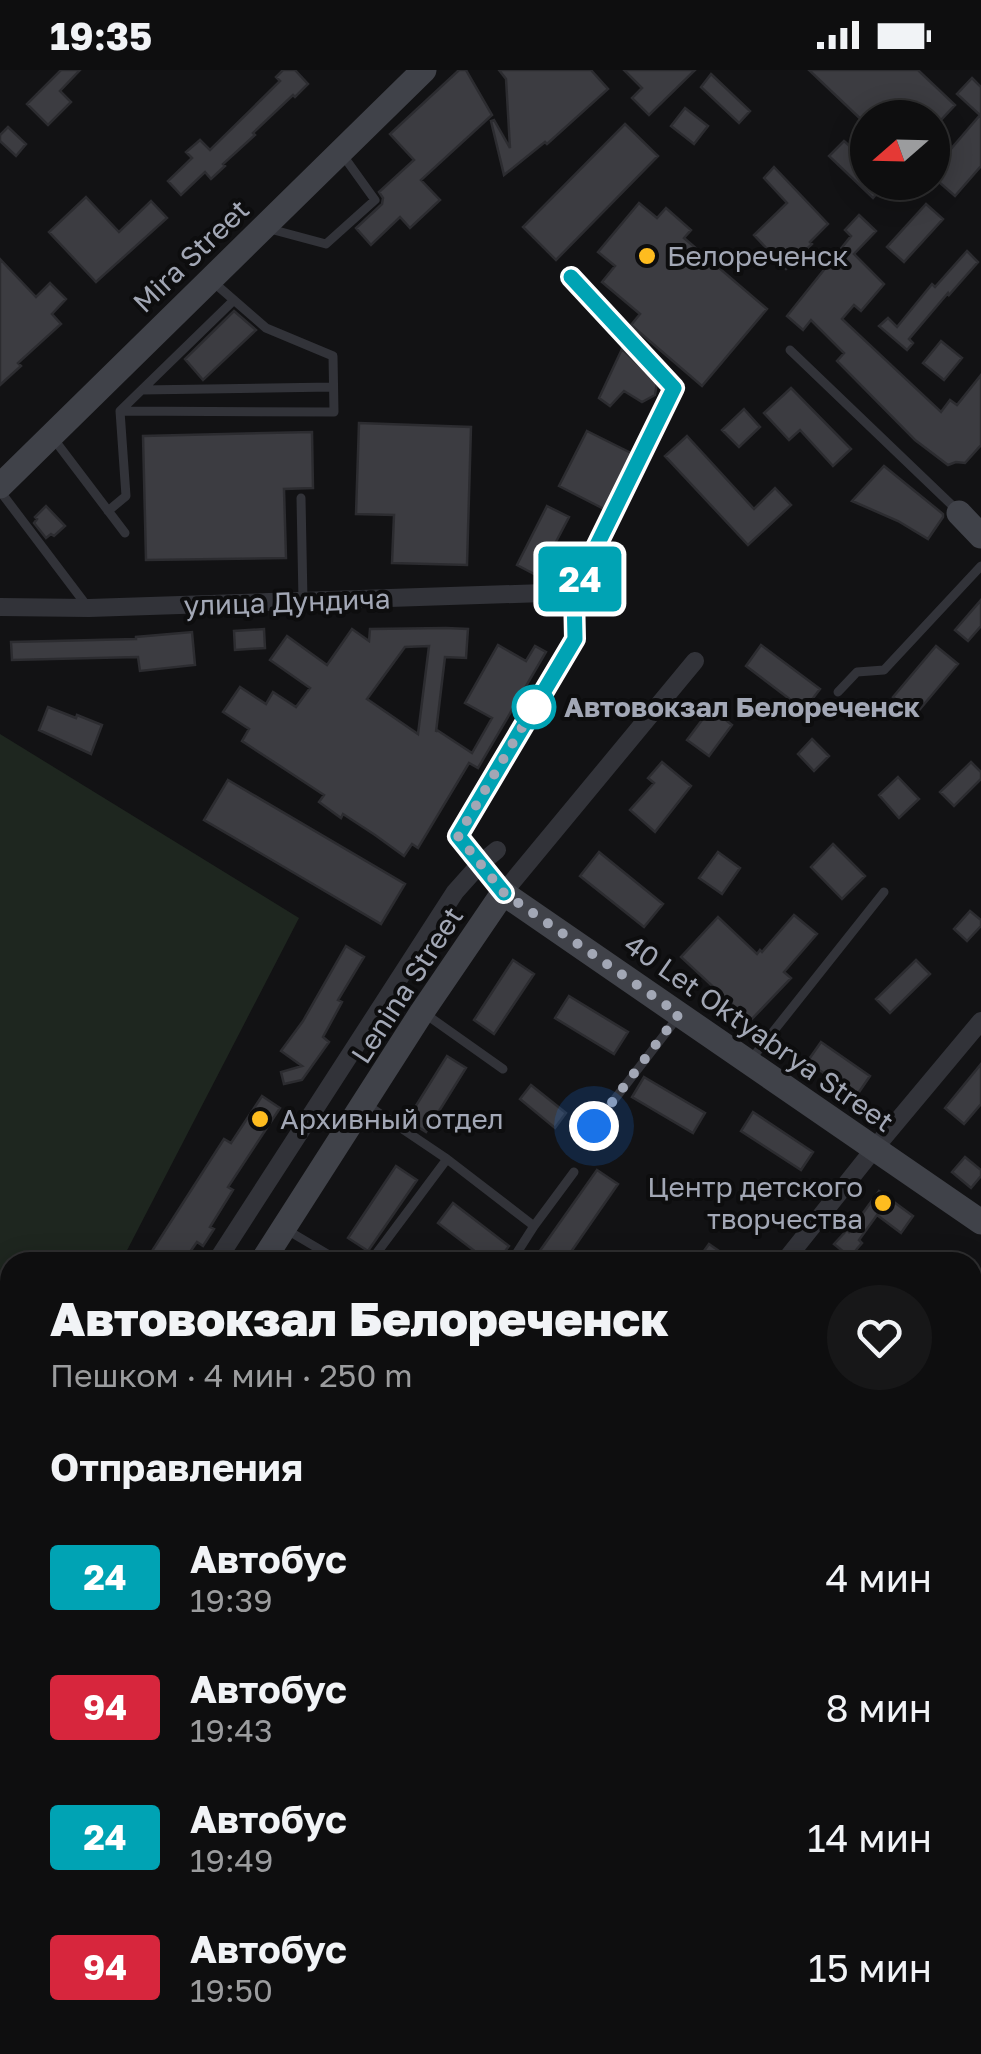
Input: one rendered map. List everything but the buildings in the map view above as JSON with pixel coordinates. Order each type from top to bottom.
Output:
[{"type":"street","name":"Mira Street","points":[[0,488],[424,70]]},
{"type":"street","points":[[959,512],[980,532]]},
{"type":"street","name":"улица Дундича","points":[[0,607],[88,608],[574,592]]},
{"type":"street","points":[[504,893],[458,836],[575,639],[574,592]]},
{"type":"street","name":"Lenina Street","points":[[269,1252],[422,1012],[504,893],[695,660]]},
{"type":"street","points":[[222,1252],[454,892],[497,850]]},
{"type":"street","name":"40 Let Oktyabrya Street","points":[[504,893],[981,1222]]},
{"type":"street","points":[[792,1252],[981,1021]]},
{"type":"lane","points":[[264,228],[326,244],[375,200],[341,152]]},
{"type":"lane","points":[[571,277],[674,388],[574,592]]},
{"type":"lane","points":[[120,412],[334,412],[333,356],[266,328],[210,279]]},
{"type":"lane","points":[[108,511],[126,496],[120,412],[234,300]]},
{"type":"lane","points":[[790,350],[959,512]]},
{"type":"lane","points":[[142,390],[334,387]]},
{"type":"lane","points":[[51,436],[125,533]]},
{"type":"lane","points":[[0,488],[88,608]]},
{"type":"lane","points":[[301,498],[303,602]]},
{"type":"lane","points":[[838,692],[857,672],[884,670],[981,566]]},
{"type":"lane","points":[[749,1062],[884,892]]},
{"type":"lane","points":[[422,1012],[503,1069]]},
{"type":"lane","points":[[594,1126],[679,1014]]},
{"type":"lane","points":[[365,1104],[534,1226]]},
{"type":"lane","points":[[377,1252],[446,1159]]},
{"type":"lane","points":[[517,1252],[574,1172]]},
{"type":"lane","points":[[285,1228],[325,1252]]},
{"type":"shaded area","points":[[0,734],[299,918],[126,1252],[0,1252]]},
{"type":"bus line","name":"24","points":[[504,893],[458,836],[575,639],[574,592],[674,388],[571,277]]},
{"type":"place","name":"Белореченск","points":[[647,256]]},
{"type":"place","name":"Автовокзал Белореченск","points":[[534,707]]},
{"type":"place","name":"Архивный отдел","points":[[260,1119]]},
{"type":"place","name":"Центр детского творчества","points":[[883,1203]]},
{"type":"route","points":[[534,707],[537,702],[458,836],[504,893],[679,1014],[594,1126]]}]
